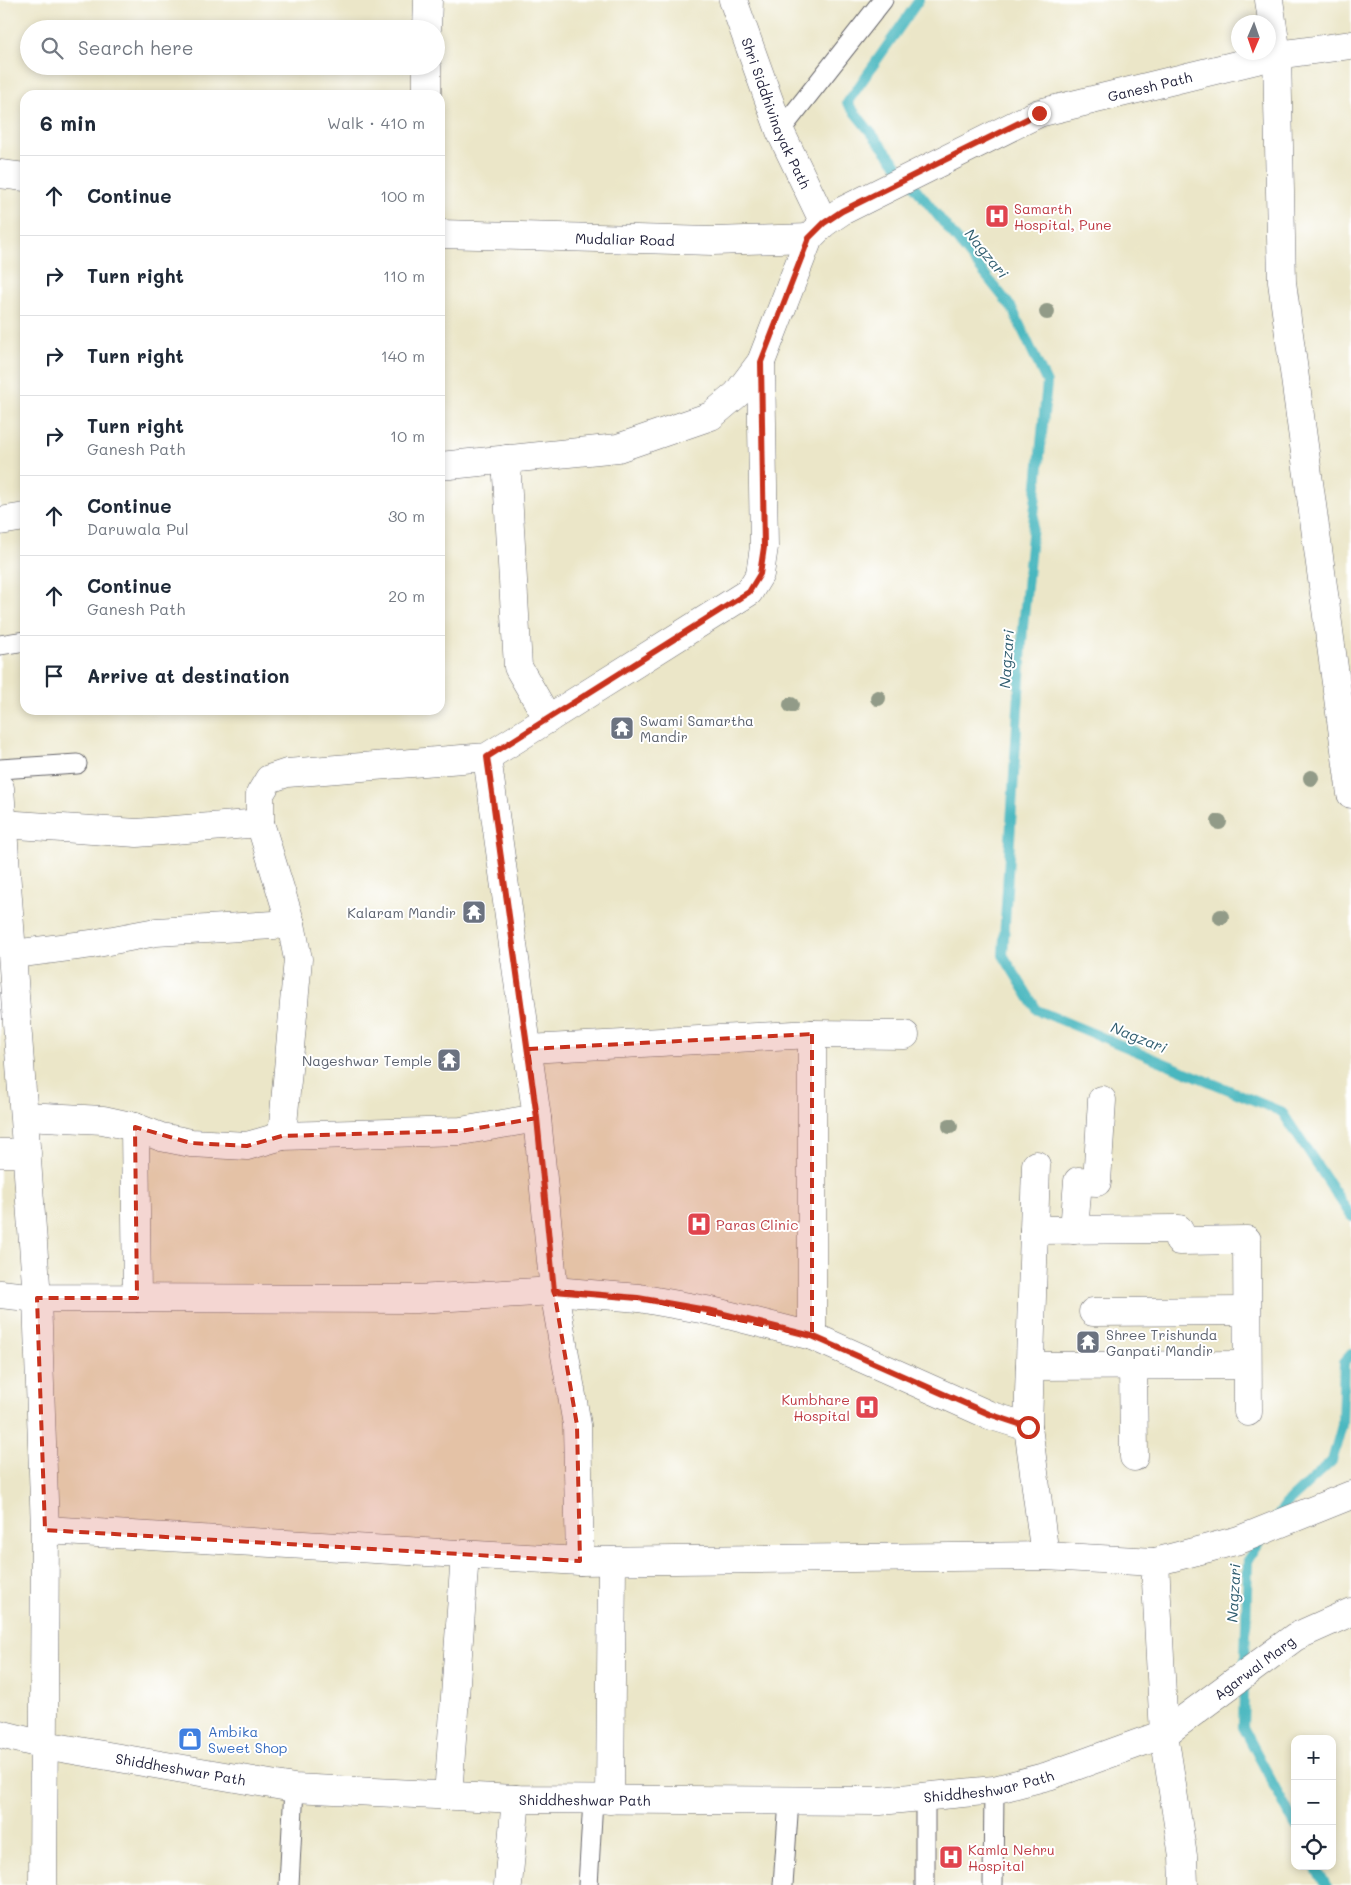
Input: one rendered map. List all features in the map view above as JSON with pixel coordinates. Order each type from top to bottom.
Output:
[{"type":"street","points":[[427,20],[428,0]]},
{"type":"street","name":"Shri Siddhivinayak Path","points":[[732,0],[780,131],[825,224]]},
{"type":"street","points":[[1270,0],[1277,55],[1282,282],[1351,792]]},
{"type":"street","name":"Ganesh Path","points":[[825,224],[956,154],[1039,113],[1277,55],[1351,45]]},
{"type":"street","points":[[426,90],[427,75]]},
{"type":"street","points":[[0,174],[20,176]]},
{"type":"street","points":[[445,465],[618,448],[711,416],[737,394],[761,362],[825,224]]},
{"type":"street","name":"Mudaliar Road","points":[[445,234],[714,241],[825,224]]},
{"type":"street","points":[[282,1136],[298,959],[291,924],[260,823],[260,794],[269,779],[287,773],[487,757],[749,592],[760,574],[764,547],[761,362]]},
{"type":"street","points":[[506,459],[518,667],[548,719]]},
{"type":"street","points":[[0,521],[20,518]]},
{"type":"street","points":[[487,757],[537,1118],[554,1291],[578,1425],[580,1561]]},
{"type":"street","points":[[0,788],[14,954],[37,1298],[45,1530],[44,1885]]},
{"type":"street","points":[[2,824],[137,833],[260,823]]},
{"type":"street","points":[[14,954],[92,944],[156,932],[291,924]]},
{"type":"street","points":[[528,1049],[812,1034],[904,1035]]},
{"type":"street","points":[[812,1034],[812,1336]]},
{"type":"street","points":[[1074,1230],[1078,1181],[1097,1182],[1102,1100]]},
{"type":"street","points":[[24,1116],[103,1120],[135,1127],[162,1137],[191,1143],[247,1146],[282,1136],[461,1131],[537,1118]]},
{"type":"street","points":[[135,1127],[137,1298]]},
{"type":"street","points":[[0,1153],[27,1153]]},
{"type":"street","points":[[1036,1165],[1028,1427],[1045,1556]]},
{"type":"street","points":[[1034,1230],[1179,1229],[1179,1241],[1247,1240],[1248,1412]]},
{"type":"street","points":[[0,1294],[37,1298],[417,1299],[554,1291],[638,1298],[712,1311],[812,1336],[989,1414],[1028,1427]]},
{"type":"street","points":[[1093,1312],[1247,1311]]},
{"type":"street","points":[[1030,1366],[1248,1365]]},
{"type":"street","points":[[1133,1366],[1134,1457]]},
{"type":"street","points":[[45,1530],[580,1561],[1045,1556],[1155,1562],[1239,1540],[1346,1497]]},
{"type":"street","points":[[448,1796],[465,1554]]},
{"type":"street","points":[[602,1800],[612,1561]]},
{"type":"street","points":[[1155,1562],[1173,1728],[1184,1885]]},
{"type":"street","name":"Agarwal Marg","points":[[1173,1728],[1295,1637],[1351,1612]]},
{"type":"street","name":"Shiddheshwar Path","points":[[0,1734],[44,1745],[294,1788],[516,1800],[880,1801],[994,1790],[1048,1776],[1173,1728]]},
{"type":"street","points":[[508,1885],[516,1800]]},
{"type":"lane","points":[[780,131],[883,0]]},
{"type":"lane","points":[[0,645],[20,643]]},
{"type":"lane","points":[[0,769],[77,764]]},
{"type":"lane","points":[[289,1885],[294,1788]]},
{"type":"lane","points":[[993,1885],[994,1790]]},
{"type":"lane","points":[[924,1796],[925,1885]]},
{"type":"lane","points":[[588,1885],[602,1800]]},
{"type":"lane","points":[[783,1885],[789,1801]]},
{"type":"highlighted area","points":[[812,1034],[812,1336],[639,1298],[554,1291],[577,1425],[580,1561],[45,1530],[37,1298],[137,1298],[135,1127],[191,1143],[247,1146],[282,1136],[461,1131],[537,1118],[528,1049]]},
{"type":"waterway","name":"Nagzari","points":[[919,0],[847,103],[1012,308],[1047,383],[1023,627],[1003,955],[1037,1010],[1282,1112],[1351,1216]]},
{"type":"waterway","name":"Nagzari","points":[[1276,1518],[1285,1505],[1332,1461],[1342,1425],[1344,1362],[1351,1354]]},
{"type":"waterway","name":"Nagzari","points":[[1262,1538],[1248,1559],[1243,1727],[1291,1817]]},
{"type":"waterway","name":"Nagzari","points":[[1318,1870],[1326,1885]]},
{"type":"place","name":"Samarth Hospital, Pune","points":[[997,216]]},
{"type":"place","name":"Swami Samartha Mandir","points":[[622,728]]},
{"type":"place","name":"Kalaram Mandir","points":[[474,912]]},
{"type":"place","name":"Nageshwar Temple","points":[[449,1060]]},
{"type":"place","name":"Paras Clinic","points":[[699,1224]]},
{"type":"place","name":"Shree Trishunda Ganpati Mandir","points":[[1088,1342]]},
{"type":"place","name":"Kumbhare Hospital","points":[[867,1407]]},
{"type":"place","name":"Ambika Sweet Shop","points":[[190,1739]]},
{"type":"place","name":"Kamla Nehru Hospital","points":[[951,1857]]},
{"type":"route","points":[[1028,1427],[989,1414],[927,1388],[812,1336],[712,1311],[638,1298],[554,1291],[537,1118],[487,757],[749,592],[760,574],[764,547],[761,362],[809,238],[824,223],[842,211],[1039,113]]}]
